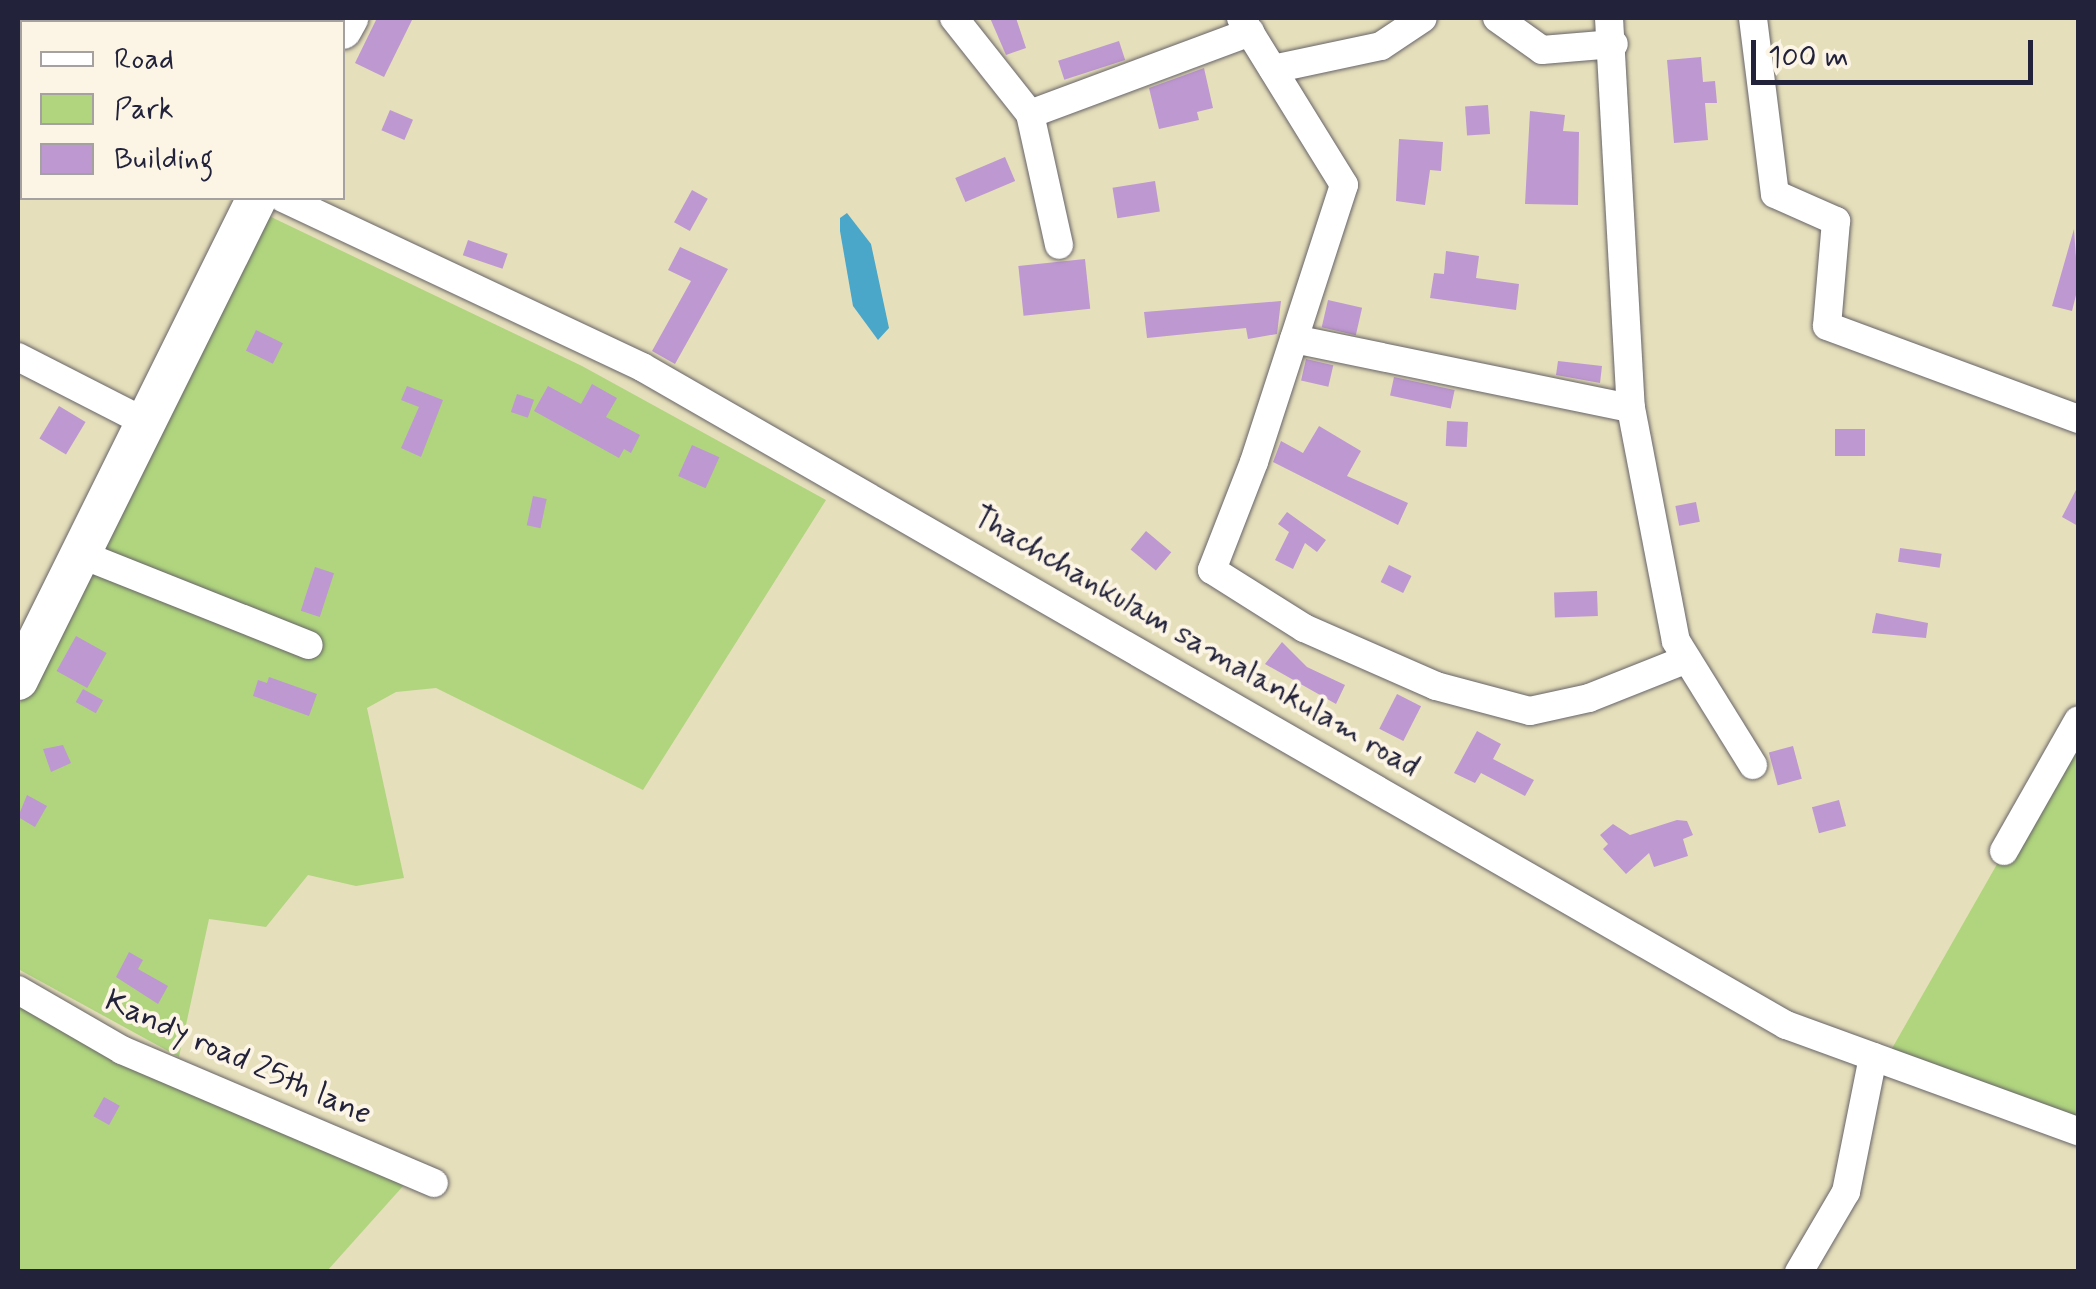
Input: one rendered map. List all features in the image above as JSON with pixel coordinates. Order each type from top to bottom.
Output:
[{"type":"highway","points":[[18,680],[256,200]]},
{"type":"street","points":[[954,18],[1030,114],[1059,245]]},
{"type":"street","points":[[1273,70],[1382,46],[1423,18]]},
{"type":"street","points":[[1497,18],[1542,50],[1611,31],[1631,408],[1676,641],[1753,765]]},
{"type":"street","points":[[1754,18],[1775,194],[1836,221],[1827,326],[2078,419]]},
{"type":"street","points":[[1030,114],[1245,25],[1344,185],[1212,570],[1304,628],[1436,686],[1530,711],[1589,698],[1687,659]]},
{"type":"street","name":"Thachchankulam samalankulam road","points":[[287,200],[642,367],[1786,1025],[2078,1130]]},
{"type":"street","points":[[1294,339],[1631,408]]},
{"type":"street","points":[[18,358],[146,422]]},
{"type":"street","points":[[80,554],[309,645]]},
{"type":"street","points":[[2004,850],[2078,721]]},
{"type":"street","name":"Kandy road 25th lane","points":[[18,990],[122,1050],[434,1183]]},
{"type":"street","points":[[1798,1272],[1846,1192],[1873,1056]]},
{"type":"green space","points":[[267,215],[582,366],[826,500],[643,790],[436,688],[396,692],[367,708],[404,878],[356,886],[308,875],[266,927],[209,919],[179,1057],[18,969],[18,707]]},
{"type":"green space","points":[[2078,722],[2078,1126],[1886,1059]]},
{"type":"green space","points":[[18,1005],[404,1185],[327,1271],[18,1271]]},
{"type":"water","points":[[847,213],[871,244],[889,328],[878,340],[853,306],[840,231],[840,218]]},
{"type":"building","points":[[377,18],[413,18],[384,77],[355,63]]},
{"type":"building","points":[[990,18],[1016,18],[1026,48],[1006,55]]},
{"type":"building","points":[[1119,41],[1125,60],[1064,80],[1058,61]]},
{"type":"building","points":[[1701,57],[1703,82],[1715,81],[1717,103],[1705,103],[1708,140],[1674,143],[1667,60]]},
{"type":"building","points":[[1204,68],[1213,108],[1197,112],[1199,120],[1159,129],[1149,88]]},
{"type":"building","points":[[1488,105],[1490,134],[1467,136],[1465,107]]},
{"type":"building","points":[[390,110],[413,120],[404,140],[381,130]]},
{"type":"building","points":[[1530,111],[1565,115],[1563,131],[1579,132],[1578,205],[1525,204]]},
{"type":"building","points":[[1399,139],[1443,142],[1441,171],[1430,170],[1425,205],[1396,201]]},
{"type":"building","points":[[1005,157],[1015,181],[965,202],[955,178]]},
{"type":"building","points":[[1155,181],[1160,212],[1117,218],[1113,188]]},
{"type":"building","points":[[692,190],[708,199],[690,231],[674,222]]},
{"type":"building","points":[[2074,229],[2078,287],[2072,311],[2052,306]]},
{"type":"building","points":[[468,240],[508,254],[503,269],[463,255]]},
{"type":"building","points":[[680,247],[728,269],[675,364],[652,351],[691,281],[668,270]]},
{"type":"building","points":[[1446,251],[1479,256],[1476,278],[1519,284],[1516,310],[1430,298],[1434,273],[1444,274]]},
{"type":"building","points":[[1085,259],[1090,309],[1024,316],[1018,266]]},
{"type":"building","points":[[1328,300],[1362,308],[1356,335],[1322,327]]},
{"type":"building","points":[[1281,301],[1277,334],[1248,339],[1246,328],[1147,338],[1144,312]]},
{"type":"building","points":[[256,330],[283,343],[273,364],[246,351]]},
{"type":"building","points":[[1306,359],[1333,365],[1328,387],[1301,380]]},
{"type":"building","points":[[1558,361],[1602,366],[1600,383],[1556,375]]},
{"type":"building","points":[[1394,377],[1455,390],[1451,408],[1390,396]]},
{"type":"building","points":[[592,384],[617,398],[606,417],[640,435],[631,453],[624,449],[619,458],[534,411],[548,386],[581,404]]},
{"type":"building","points":[[407,386],[443,400],[421,457],[401,448],[419,407],[401,400]]},
{"type":"building","points":[[517,394],[534,400],[528,418],[511,412]]},
{"type":"building","points":[[59,406],[86,422],[66,455],[39,439]]},
{"type":"building","points":[[1447,421],[1468,422],[1467,447],[1446,446]]},
{"type":"building","points":[[1319,426],[1361,451],[1347,476],[1408,503],[1398,525],[1273,462],[1281,441],[1303,453]]},
{"type":"building","points":[[1835,429],[1865,429],[1865,456],[1835,456]]},
{"type":"building","points":[[692,445],[719,457],[706,488],[678,476]]},
{"type":"building","points":[[2078,486],[2078,526],[2062,517]]},
{"type":"building","points":[[533,496],[547,499],[540,528],[527,525]]},
{"type":"building","points":[[1696,502],[1700,522],[1679,526],[1675,506]]},
{"type":"building","points":[[1287,512],[1326,540],[1317,552],[1305,543],[1293,569],[1275,560],[1289,532],[1278,524]]},
{"type":"building","points":[[1146,531],[1171,552],[1156,571],[1131,549]]},
{"type":"building","points":[[1900,548],[1942,554],[1940,568],[1898,562]]},
{"type":"building","points":[[1389,565],[1411,576],[1403,593],[1381,582]]},
{"type":"building","points":[[315,567],[334,573],[320,617],[301,611]]},
{"type":"building","points":[[1597,591],[1598,616],[1555,617],[1554,593]]},
{"type":"building","points":[[1876,613],[1928,623],[1926,638],[1872,633]]},
{"type":"building","points":[[76,636],[107,653],[87,688],[57,671]]},
{"type":"building","points":[[1282,642],[1307,667],[1345,685],[1336,704],[1265,664]]},
{"type":"building","points":[[269,677],[317,694],[309,716],[253,696],[258,680],[267,683]]},
{"type":"building","points":[[83,689],[103,700],[96,713],[76,702]]},
{"type":"building","points":[[1397,694],[1421,706],[1403,741],[1379,729]]},
{"type":"building","points":[[1477,731],[1501,744],[1493,759],[1534,780],[1525,796],[1481,773],[1475,783],[1454,773]]},
{"type":"building","points":[[63,745],[71,763],[51,772],[43,749]]},
{"type":"building","points":[[1793,746],[1802,779],[1778,785],[1769,752]]},
{"type":"building","points":[[27,795],[47,806],[35,827],[18,817]]},
{"type":"building","points":[[1839,800],[1846,826],[1819,833],[1812,807]]},
{"type":"building","points":[[1677,820],[1687,821],[1693,835],[1683,839],[1688,856],[1654,867],[1649,853],[1626,874],[1603,849],[1608,844],[1600,835],[1613,824],[1630,835]]},
{"type":"building","points":[[129,952],[143,960],[138,969],[168,986],[158,1004],[116,977]]},
{"type":"building","points":[[104,1097],[120,1106],[109,1125],[93,1116]]}]
